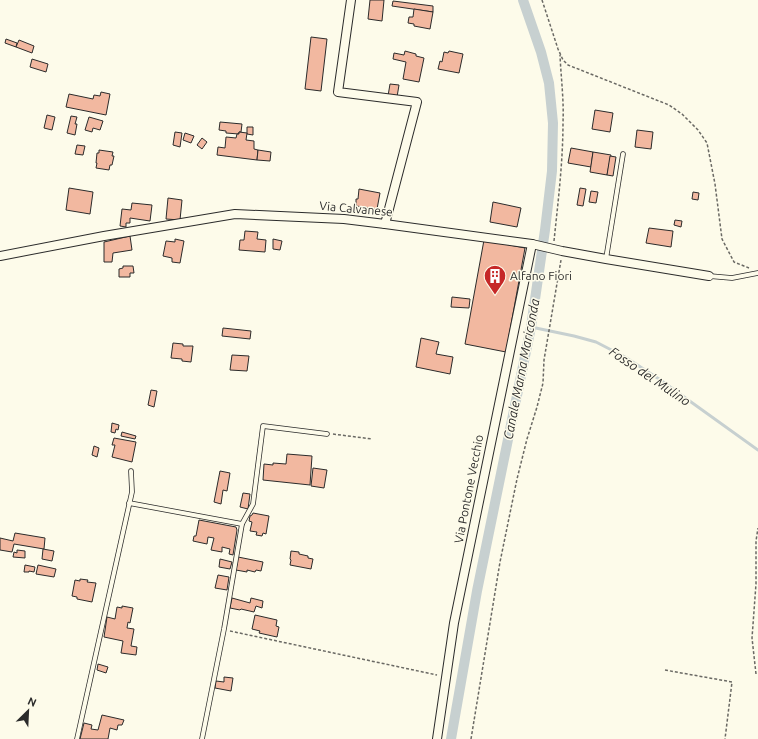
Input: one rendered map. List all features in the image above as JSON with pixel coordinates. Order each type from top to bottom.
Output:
[{"type":"street","points":[[351,0],[338,92],[417,102],[385,224]]},
{"type":"street","name":"Via Calvanese","points":[[0,256],[104,236],[235,214],[344,219],[385,224],[533,244],[551,249],[709,276]]},
{"type":"street","name":"Via Pontone Vecchio","points":[[437,739],[457,607],[533,244]]},
{"type":"lane","points":[[606,259],[623,154]]},
{"type":"lane","points":[[709,276],[732,278],[758,273]]},
{"type":"lane","points":[[202,739],[224,629],[242,524],[254,504],[263,426],[327,434]]},
{"type":"lane","points":[[77,739],[132,492],[131,471]]},
{"type":"lane","points":[[129,503],[242,524]]},
{"type":"path","points":[[542,0],[560,54],[568,65],[669,105],[682,114],[698,130],[707,143],[715,184],[722,239],[734,262],[752,269]]},
{"type":"path","points":[[551,249],[560,186],[563,150],[564,121],[560,54]]},
{"type":"path","points":[[471,739],[500,562],[525,446],[543,383],[544,360],[562,251]]},
{"type":"path","points":[[327,434],[372,439]]},
{"type":"path","points":[[756,674],[752,638],[756,584],[756,541],[758,528]]},
{"type":"path","points":[[224,629],[446,677]]},
{"type":"path","points":[[665,670],[732,682],[725,739]]},
{"type":"building","points":[[370,0],[384,0],[382,21],[368,19]]},
{"type":"building","points":[[393,1],[433,6],[433,12],[392,6]]},
{"type":"building","points":[[414,9],[433,12],[430,29],[414,26],[414,24],[408,23],[409,17],[413,17]]},
{"type":"building","points":[[311,37],[327,39],[321,91],[305,89]]},
{"type":"building","points":[[6,39],[17,43],[16,47],[5,43]]},
{"type":"building","points":[[19,40],[34,46],[32,53],[16,47]]},
{"type":"building","points":[[405,51],[424,58],[419,82],[403,79],[406,62],[393,59],[394,53],[404,55]]},
{"type":"building","points":[[449,51],[463,54],[459,73],[438,69],[440,61],[442,62],[444,52],[448,53]]},
{"type":"building","points":[[32,59],[48,64],[46,72],[30,67]]},
{"type":"building","points":[[390,84],[399,85],[397,97],[388,96]]},
{"type":"building","points":[[101,92],[110,94],[106,115],[66,107],[69,94],[93,99],[94,95],[100,96]]},
{"type":"building","points":[[595,110],[613,113],[610,132],[592,129]]},
{"type":"building","points":[[47,115],[55,117],[52,130],[44,128]]},
{"type":"building","points":[[71,116],[77,117],[75,124],[77,124],[75,135],[67,133]]},
{"type":"building","points":[[89,117],[103,121],[100,130],[93,128],[92,132],[85,130]]},
{"type":"building","points":[[220,122],[242,124],[241,132],[239,132],[239,134],[226,133],[226,131],[219,130]]},
{"type":"building","points":[[247,127],[253,127],[253,135],[247,134]]},
{"type":"building","points":[[637,130],[653,132],[651,149],[635,147]]},
{"type":"building","points":[[175,132],[182,133],[180,147],[173,145]]},
{"type":"building","points":[[239,132],[247,133],[246,140],[254,141],[254,149],[258,150],[257,160],[217,155],[218,147],[225,148],[226,137],[236,138]]},
{"type":"building","points":[[185,133],[194,136],[191,143],[183,140]]},
{"type":"building","points":[[202,138],[207,142],[202,149],[197,145]]},
{"type":"building","points":[[77,145],[85,146],[83,155],[75,154]]},
{"type":"building","points":[[571,148],[593,152],[591,167],[568,163]]},
{"type":"building","points":[[99,150],[113,152],[112,156],[114,156],[112,165],[110,165],[109,170],[96,168],[97,153],[99,153]]},
{"type":"building","points":[[258,150],[271,152],[270,161],[257,160]]},
{"type":"building","points":[[593,152],[611,155],[607,175],[590,172]]},
{"type":"building","points":[[610,156],[616,157],[613,176],[607,175]]},
{"type":"building","points":[[69,188],[93,192],[90,214],[66,210]]},
{"type":"building","points":[[580,188],[586,189],[583,206],[577,205]]},
{"type":"building","points":[[359,189],[380,193],[377,209],[356,206],[356,199],[358,199]]},
{"type":"building","points":[[591,191],[598,192],[596,203],[589,202]]},
{"type":"building","points":[[693,192],[699,193],[698,200],[692,199]]},
{"type":"building","points":[[168,198],[182,200],[180,220],[166,219]]},
{"type":"building","points":[[493,202],[521,208],[517,227],[490,222]]},
{"type":"building","points":[[132,203],[152,205],[150,221],[130,218],[130,223],[126,223],[126,227],[120,226],[122,209],[131,210]]},
{"type":"building","points":[[675,220],[682,221],[681,227],[674,225]]},
{"type":"building","points":[[649,228],[673,231],[671,247],[646,243]]},
{"type":"building","points":[[245,231],[258,232],[257,239],[266,240],[265,252],[239,250],[240,240],[244,240]]},
{"type":"building","points":[[130,236],[132,250],[113,253],[112,262],[104,262],[104,242]]},
{"type":"building","points":[[175,239],[184,241],[180,263],[172,262],[172,258],[163,256],[166,241],[175,242]]},
{"type":"building","points":[[273,239],[282,241],[280,250],[273,249]]},
{"type":"building","name":"Alfano Fiori","points":[[484,240],[525,248],[506,352],[465,344]]},
{"type":"building","points":[[123,266],[133,266],[134,273],[130,273],[130,277],[119,277],[119,269],[123,268]]},
{"type":"building","points":[[452,297],[470,299],[469,308],[451,307]]},
{"type":"building","points":[[223,328],[251,331],[250,339],[222,336]]},
{"type":"building","points":[[421,338],[439,342],[436,354],[453,357],[450,374],[416,367]]},
{"type":"building","points":[[173,343],[183,344],[183,346],[193,346],[191,362],[171,358]]},
{"type":"building","points":[[232,355],[249,356],[247,371],[230,370]]},
{"type":"building","points":[[151,390],[157,391],[154,407],[148,405]]},
{"type":"building","points":[[112,423],[119,425],[118,430],[116,429],[115,433],[111,432]]},
{"type":"building","points":[[122,432],[136,436],[135,439],[121,436]]},
{"type":"building","points":[[114,438],[136,442],[132,462],[112,457],[115,445],[112,445]]},
{"type":"building","points":[[94,446],[99,448],[97,457],[92,455]]},
{"type":"building","points":[[287,454],[312,456],[310,485],[263,480],[264,464],[286,464]]},
{"type":"building","points":[[313,468],[327,470],[324,488],[311,486]]},
{"type":"building","points":[[220,471],[230,473],[227,491],[223,490],[221,504],[214,502]]},
{"type":"building","points":[[243,493],[250,494],[248,509],[240,507]]},
{"type":"building","points":[[253,513],[269,516],[266,534],[263,533],[262,536],[256,535],[257,532],[250,531],[252,522],[249,521],[250,516]]},
{"type":"building","points":[[199,520],[236,527],[237,530],[233,555],[229,554],[230,549],[222,547],[222,552],[211,550],[214,538],[208,537],[207,544],[193,541],[194,536],[196,536]]},
{"type":"building","points":[[15,533],[45,538],[44,549],[14,544],[12,552],[0,550],[0,538],[13,541]]},
{"type":"building","points":[[43,549],[54,551],[52,561],[42,559]]},
{"type":"building","points":[[17,550],[25,551],[25,558],[13,557],[14,552],[17,553]]},
{"type":"building","points":[[291,551],[299,552],[299,554],[313,559],[311,569],[290,565]]},
{"type":"building","points":[[238,557],[263,562],[261,571],[256,570],[255,572],[247,570],[247,572],[236,570]]},
{"type":"building","points":[[220,559],[232,562],[230,569],[219,567]]},
{"type":"building","points":[[25,565],[35,567],[34,572],[24,572]]},
{"type":"building","points":[[38,565],[56,569],[54,577],[36,574]]},
{"type":"building","points":[[218,575],[229,577],[227,590],[215,588]]},
{"type":"building","points":[[80,579],[88,580],[87,582],[96,583],[92,602],[77,599],[77,597],[72,596],[75,580],[80,581]]},
{"type":"building","points":[[232,598],[250,603],[251,598],[263,601],[262,608],[256,606],[254,612],[230,608]]},
{"type":"building","points":[[122,606],[133,608],[130,623],[128,622],[127,628],[134,629],[131,646],[137,647],[136,655],[121,653],[123,641],[104,637],[107,617],[115,619],[117,607],[122,608]]},
{"type":"building","points":[[255,615],[277,620],[276,626],[279,627],[277,637],[259,633],[260,631],[252,629]]},
{"type":"building","points":[[98,664],[108,667],[106,673],[97,670]]},
{"type":"building","points":[[224,677],[233,678],[231,691],[215,688],[216,681],[224,682]]},
{"type":"building","points":[[102,715],[124,720],[122,725],[118,725],[117,730],[110,728],[108,739],[80,739],[84,723],[92,725],[91,729],[98,730]]},
{"type":"waterway","name":"Canale Marna Mariconda","points":[[451,739],[477,591],[531,327],[552,171],[553,123],[549,83],[541,52],[523,0]]},
{"type":"waterway","name":"Fosso del Mulino","points":[[531,327],[596,342],[625,357],[659,379],[758,450]]},
{"type":"place","name":"Alfano Fiori","points":[[495,296]]}]
